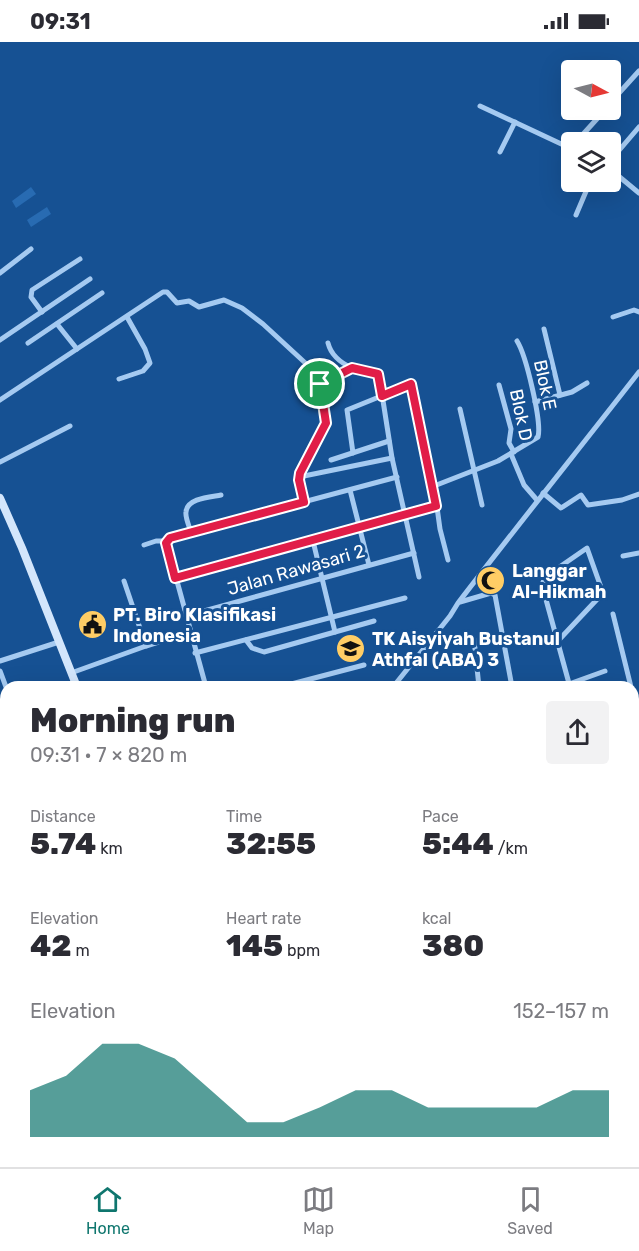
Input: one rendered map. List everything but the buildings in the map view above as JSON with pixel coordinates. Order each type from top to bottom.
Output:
[{"type":"main road","points":[[0,498],[74,681]]},
{"type":"street","points":[[621,91],[639,71]]},
{"type":"street","points":[[480,106],[561,143]]},
{"type":"street","points":[[585,132],[596,120]]},
{"type":"street","points":[[500,152],[515,122]]},
{"type":"street","points":[[621,148],[639,127]]},
{"type":"street","points":[[621,178],[639,193]]},
{"type":"street","points":[[634,188],[639,182]]},
{"type":"street","points":[[576,215],[586,192]]},
{"type":"street","points":[[0,273],[31,249]]},
{"type":"street","points":[[42,312],[31,297],[32,290],[80,260]]},
{"type":"street","points":[[0,340],[90,279]]},
{"type":"street","points":[[0,400],[165,292],[177,303],[189,301],[196,306],[203,307],[224,300],[247,310],[310,366],[320,384],[326,423],[299,477],[304,502]]},
{"type":"street","points":[[28,344],[102,293]]},
{"type":"street","points":[[613,317],[630,311],[639,312]]},
{"type":"street","points":[[119,379],[144,371],[150,363],[127,317]]},
{"type":"street","points":[[57,324],[77,349]]},
{"type":"street","name":"Blok E","points":[[544,329],[560,395]]},
{"type":"street","name":"Blok E","points":[[512,453],[538,437],[539,430],[523,352],[517,342]]},
{"type":"street","points":[[328,343],[340,361],[352,368],[378,374],[392,458],[419,577]]},
{"type":"street","points":[[320,384],[352,368]]},
{"type":"street","points":[[398,681],[639,372]]},
{"type":"street","points":[[535,402],[572,392],[587,383]]},
{"type":"street","points":[[352,453],[346,411],[411,384],[434,486],[442,541],[448,560]]},
{"type":"street","name":"Blok D","points":[[499,385],[512,429],[509,443],[512,453],[524,485],[537,500]]},
{"type":"street","points":[[460,409],[482,505]]},
{"type":"street","points":[[0,462],[70,426]]},
{"type":"street","points":[[332,460],[389,441]]},
{"type":"street","points":[[434,486],[474,472],[512,453]]},
{"type":"street","points":[[299,477],[392,458]]},
{"type":"street","points":[[144,544],[156,541],[166,542],[170,538],[191,532],[397,477]]},
{"type":"street","points":[[350,490],[369,565]]},
{"type":"street","points":[[543,493],[561,508],[581,495],[588,506],[622,500],[639,494]]},
{"type":"street","points":[[191,532],[186,513],[187,508],[197,500],[221,495]]},
{"type":"street","points":[[175,578],[313,542],[436,506]]},
{"type":"street","points":[[166,542],[204,681]]},
{"type":"street","points":[[313,542],[335,632]]},
{"type":"street","points":[[556,643],[603,593],[587,548],[543,579],[542,585],[556,643],[567,681]]},
{"type":"street","name":"Jalan Rawasari 2","points":[[186,616],[414,553]]},
{"type":"street","points":[[623,556],[639,553]]},
{"type":"street","points":[[124,581],[146,646]]},
{"type":"street","points":[[458,603],[491,593],[495,595],[511,681]]},
{"type":"street","points":[[195,653],[405,598]]},
{"type":"street","points":[[613,614],[630,681]]},
{"type":"street","points":[[246,640],[252,648],[264,652],[374,621]]},
{"type":"street","points":[[71,673],[190,632]]},
{"type":"street","points":[[474,639],[478,681]]},
{"type":"street","points":[[0,661],[59,642]]},
{"type":"street","points":[[303,681],[364,665]]},
{"type":"street","points":[[581,681],[605,671]]},
{"type":"shaded area","points":[[31,187],[36,194],[16,208],[12,201]]},
{"type":"shaded area","points":[[47,207],[51,214],[31,227],[27,220]]},
{"type":"place","name":"Langgar Al-Hikmah","points":[[491,581]]},
{"type":"place","name":"PT. Biro Klasifikasi Indonesia","points":[[92,625]]},
{"type":"place","name":"TK Aisyiyah Bustanul Athfal (ABA) 3","points":[[351,649]]},
{"type":"route","points":[[352,368],[378,374],[382,396],[411,384],[434,486],[436,506],[313,542],[175,578],[166,543],[168,539],[304,502],[299,480],[300,473],[326,423],[320,384],[352,368]]}]
